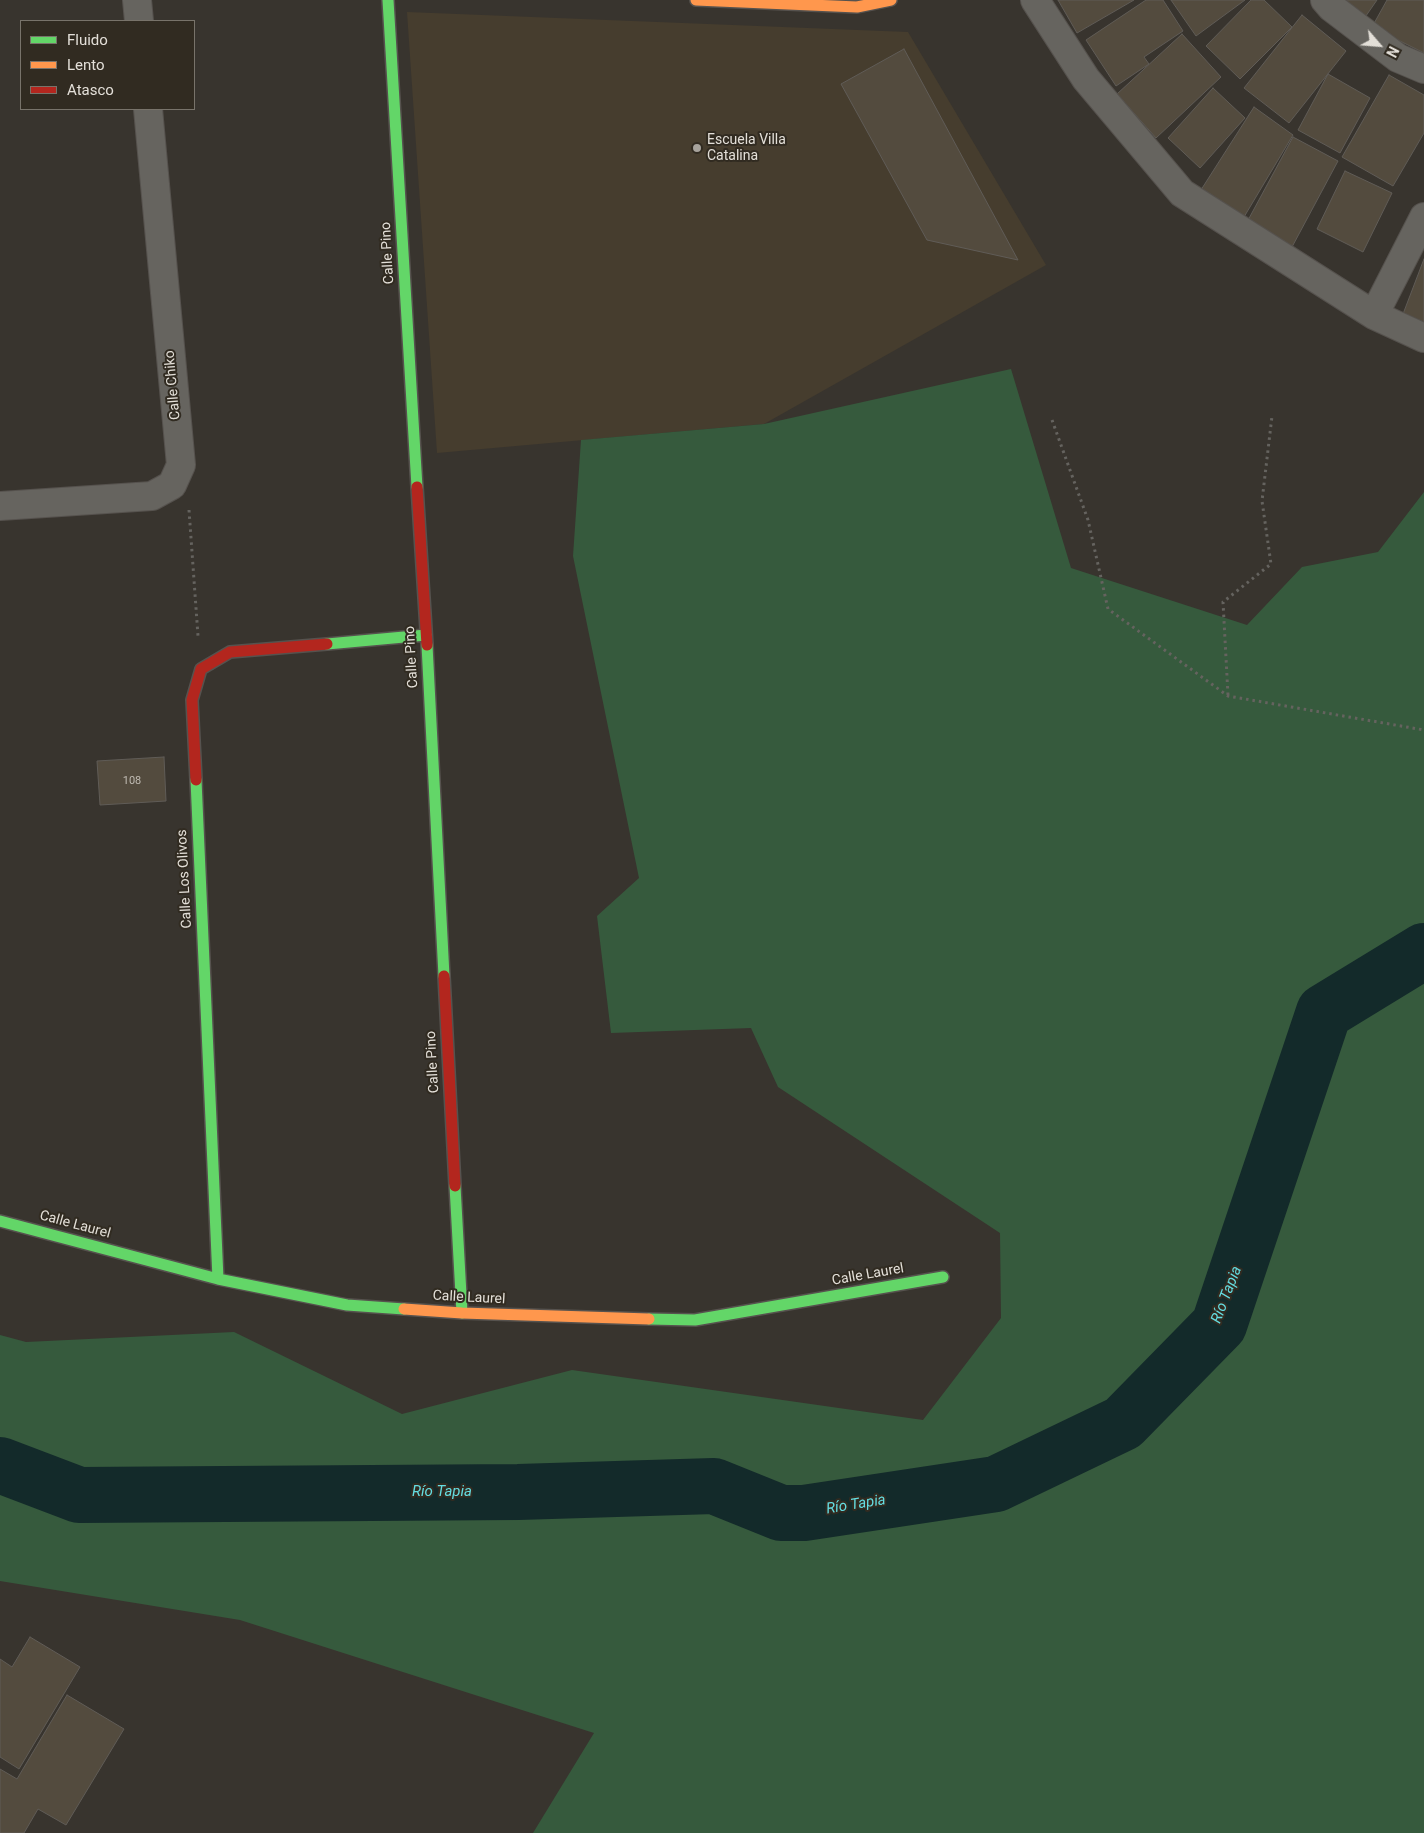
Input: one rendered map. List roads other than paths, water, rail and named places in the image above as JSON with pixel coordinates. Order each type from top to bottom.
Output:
[{"type":"street","points":[[137,0],[139,20]]},
{"type":"street","name":"Calle Pino","points":[[388,0],[426,635],[462,1313]]},
{"type":"street","points":[[696,0],[857,7],[891,0]]},
{"type":"street","points":[[1035,0],[1086,79],[1182,193],[1374,315],[1424,338]]},
{"type":"street","points":[[1325,0],[1331,8],[1398,58],[1424,69]]},
{"type":"street","name":"Calle Chiko","points":[[0,506],[152,496],[172,485],[181,465],[148,110]]},
{"type":"street","points":[[1374,315],[1424,217]]},
{"type":"street","name":"Calle Los Olivos","points":[[218,1279],[192,700],[201,669],[230,652],[426,635]]},
{"type":"street","name":"Calle Laurel","points":[[0,1221],[218,1279],[348,1305],[462,1313],[695,1320],[943,1277]]},
{"type":"waterway","name":"Río Tapia","points":[[0,1465],[79,1495],[518,1492],[714,1486],[781,1513],[804,1513],[996,1484],[1123,1423],[1219,1325],[1324,1012],[1424,951]]},
{"type":"place","name":"Escuela Villa Catalina","points":[[697,148]]}]
